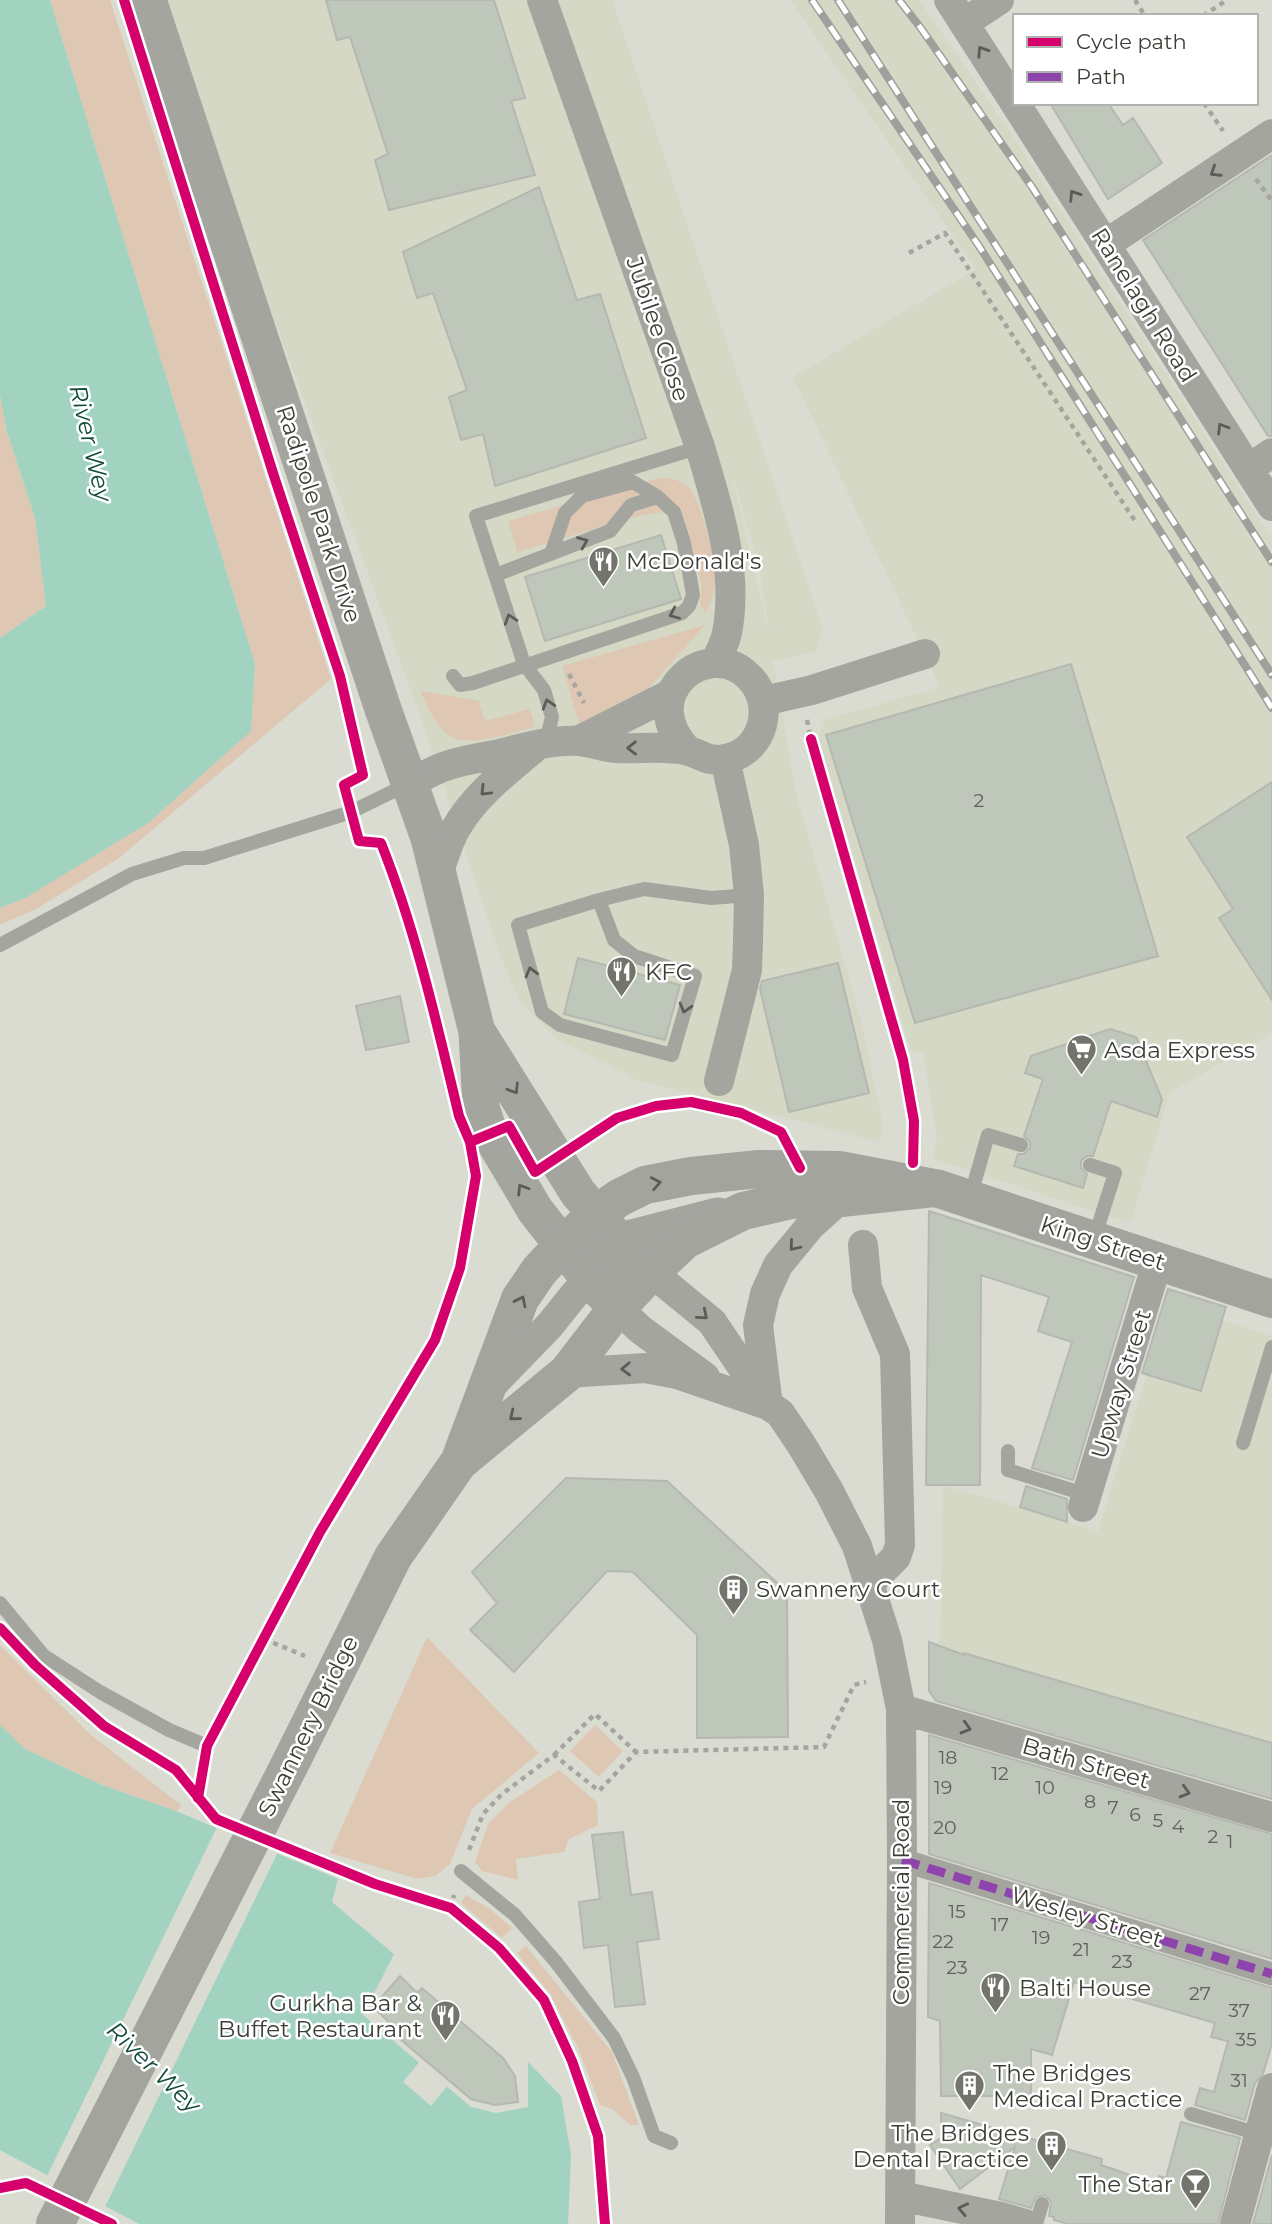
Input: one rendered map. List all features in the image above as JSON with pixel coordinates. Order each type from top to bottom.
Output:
[{"type":"main road","name":"King Street","points":[[608,1227],[619,1198],[645,1185],[691,1176],[759,1169],[839,1170],[934,1188],[1272,1299]]},
{"type":"main road","name":"King Street","points":[[617,1308],[685,1240],[743,1211],[791,1200],[841,1198],[934,1188]]},
{"type":"main road","name":"Swannery Bridge","points":[[55,2224],[393,1557],[459,1462],[489,1388],[520,1299],[539,1271],[562,1245],[608,1227]]},
{"type":"main road","name":"Swannery Bridge","points":[[459,1462],[567,1373],[617,1308]]},
{"type":"street","name":"Radipole Park Drive","points":[[148,0],[429,838],[477,1032]]},
{"type":"street","name":"Jubilee Close","points":[[542,0],[700,447],[720,518],[728,558],[730,592],[727,635],[715,663]]},
{"type":"street","points":[[956,12],[999,0]]},
{"type":"street","name":"Ranelagh Road","points":[[956,12],[1013,100]]},
{"type":"street","name":"Ranelagh Road","points":[[1016,105],[1105,244],[1260,461],[1272,506]]},
{"type":"street","points":[[1105,244],[1272,134]]},
{"type":"street","points":[[764,701],[812,690],[925,654]]},
{"type":"street","points":[[715,663],[731,665],[746,673],[757,686],[764,701],[765,716],[761,731],[752,744],[740,753],[725,759],[698,757],[676,738],[668,709],[671,694],[678,681],[688,672],[715,663]]},
{"type":"street","points":[[578,741],[671,694]]},
{"type":"street","points":[[410,783],[443,767],[536,746],[578,741],[617,748],[687,750]]},
{"type":"street","points":[[438,875],[454,831],[469,807],[536,746]]},
{"type":"street","points":[[719,1081],[747,970],[749,895],[744,845],[725,759]]},
{"type":"street","name":"Commercial Road","points":[[477,1032],[578,1192],[651,1272],[712,1322],[768,1405]]},
{"type":"street","name":"Commercial Road","points":[[477,1032],[481,1108],[490,1134],[535,1210],[589,1279],[617,1308],[641,1330],[682,1358],[716,1387]]},
{"type":"street","points":[[768,1405],[758,1325],[765,1294],[778,1265],[811,1225],[841,1198]]},
{"type":"street","name":"King Street","points":[[608,1227],[743,1211]]},
{"type":"street","points":[[863,1245],[867,1288],[895,1354],[900,1545],[896,1557],[869,1584]]},
{"type":"street","name":"Upway Street","points":[[1085,1501],[1158,1260]]},
{"type":"street","points":[[589,1279],[607,1272],[651,1272]]},
{"type":"street","name":"Swannery Bridge","points":[[489,1388],[550,1325],[589,1279]]},
{"type":"street","name":"Commercial Road","points":[[567,1373],[645,1368],[677,1374],[768,1405],[780,1413],[829,1491],[857,1546],[887,1640],[901,1709],[900,2210]]},
{"type":"street","name":"Bath Street","points":[[901,1709],[1272,1817]]},
{"type":"street","name":"Wesley Street","points":[[902,1860],[1272,1974]]},
{"type":"street","points":[[1235,2224],[1272,2088]]},
{"type":"street","points":[[900,2210],[1001,2217],[1033,2214]]},
{"type":"lane","points":[[536,746],[548,733],[552,717],[544,690],[524,664],[476,516],[700,447]]},
{"type":"lane","points":[[453,676],[460,685],[682,613],[689,606],[693,595],[684,543],[674,512],[633,482],[582,496],[565,513],[551,554]]},
{"type":"lane","points":[[496,575],[610,531],[631,505],[657,497]]},
{"type":"lane","points":[[0,945],[132,874],[184,858],[204,858],[351,812],[410,783]]},
{"type":"lane","points":[[599,900],[614,940],[634,956],[695,976],[672,1055],[560,1026],[542,1013],[518,925],[599,900],[644,889],[711,898],[749,895]]},
{"type":"lane","points":[[970,1199],[988,1135],[1021,1145]]},
{"type":"lane","points":[[1090,1166],[1115,1173],[1094,1239]]},
{"type":"lane","points":[[1243,1443],[1272,1347]]},
{"type":"lane","points":[[1008,1451],[1008,1470],[1085,1501]]},
{"type":"lane","points":[[0,1603],[43,1655],[100,1692],[169,1730],[207,1746]]},
{"type":"lane","points":[[461,1871],[515,1915],[556,1962],[614,2038],[633,2077],[654,2136],[671,2143]]},
{"type":"lane","points":[[1191,2114],[1259,2134]]},
{"type":"lane","points":[[1033,2214],[1036,2224]]},
{"type":"path","points":[[1206,14],[1227,0]]},
{"type":"path","points":[[909,253],[945,233],[1135,521]]},
{"type":"path","points":[[548,657],[550,665],[570,675],[584,703],[592,708]]},
{"type":"path","points":[[811,739],[815,753]]},
{"type":"path","points":[[270,1627],[262,1643],[336,1670]]},
{"type":"path","points":[[451,1908],[461,1871],[483,1814],[502,1794],[554,1755],[595,1714],[636,1752],[824,1747],[854,1685],[894,1675]]},
{"type":"path","points":[[554,1755],[599,1791],[636,1752]]},
{"type":"path","points":[[438,1903],[451,1908],[460,1916]]},
{"type":"shaded area","points":[[50,0],[110,0],[331,679],[119,858],[38,908],[0,925],[0,908],[27,897],[251,731],[255,664]]},
{"type":"shaded area","points":[[157,0],[612,0],[823,630],[815,652],[773,661],[796,793],[862,1024],[883,1126],[879,1142],[637,1080],[556,1039],[519,1000],[502,960],[420,715]],"holes":[[[733,479],[734,479],[760,571],[769,634]]]},
{"type":"shaded area","points":[[790,0],[919,0],[1011,133],[1272,539],[1272,1033],[1170,1093],[1130,1223],[933,1159],[937,1138],[923,1051],[912,1053],[818,736],[825,720],[940,687],[793,377],[976,269]]},
{"type":"shaded area","points":[[0,395],[7,432],[35,518],[46,606],[0,638]]},
{"type":"shaded area","points":[[659,478],[686,485],[702,515],[715,571],[712,598],[705,613],[700,604],[702,585],[687,536],[675,518],[661,512],[635,517],[517,552],[508,521]]},
{"type":"shaded area","points":[[705,625],[631,708],[580,726],[562,666]]},
{"type":"shaded area","points":[[420,691],[479,701],[485,721],[530,709],[535,727],[489,739],[454,738],[438,724]]},
{"type":"shaded area","points":[[1222,1320],[1272,1336],[1272,1744],[940,1646],[943,1485],[1098,1531],[1147,1374]]},
{"type":"shaded area","points":[[427,1637],[539,1753],[472,1809],[450,1864],[435,1876],[417,1879],[330,1853]]},
{"type":"shaded area","points":[[0,1645],[91,1735],[181,1805],[0,2143],[175,1811],[102,1785],[25,1749],[0,1725]]},
{"type":"shaded area","points":[[595,1725],[623,1751],[599,1777],[570,1751]]},
{"type":"shaded area","points":[[559,1770],[597,1802],[598,1825],[569,1839],[564,1852],[516,1859],[518,1880],[482,1871],[475,1862],[488,1824],[510,1802]]},
{"type":"shaded area","points":[[466,1895],[490,1909],[512,1928],[502,1938],[461,1903]]},
{"type":"shaded area","points":[[526,1946],[612,2052],[639,2125],[630,2125],[612,2109],[600,2105],[578,2048],[550,1994],[517,1953]]},
{"type":"water","name":"River Wey","points":[[0,0],[50,0],[255,664],[251,731],[148,823],[27,897],[0,908],[0,638],[46,606],[35,518],[7,432],[0,395]]},
{"type":"water","name":"River Wey","points":[[0,1725],[25,1749],[102,1785],[176,1811],[338,1879],[332,1902],[394,1954],[363,2015],[471,2107],[496,2113],[528,2107],[528,2062],[561,2096],[571,2155],[568,2224],[139,2224],[0,2150]]},
{"type":"pier","points":[[218,1825],[279,1850],[104,2209],[46,2178]]},
{"type":"pier","points":[[421,2060],[449,2084],[431,2106],[403,2082]]},
{"type":"building","points":[[326,0],[494,0],[525,98],[511,101],[535,175],[389,210],[375,160],[388,154],[350,37],[337,40]]},
{"type":"building","points":[[1051,105],[1109,105],[1123,125],[1133,118],[1162,163],[1108,199]]},
{"type":"building","points":[[1272,155],[1272,436],[1268,436],[1143,240]]},
{"type":"building","points":[[539,187],[577,300],[600,294],[646,438],[495,486],[483,434],[461,440],[449,397],[467,390],[433,293],[417,298],[403,252]]},
{"type":"building","name":"McDonald's","points":[[661,535],[681,599],[545,641],[525,577]]},
{"type":"building","points":[[1071,664],[1158,956],[915,1023],[826,735]]},
{"type":"building","points":[[1272,782],[1272,1000],[1219,918],[1233,909],[1187,837]]},
{"type":"building","name":"KFC","points":[[578,958],[680,985],[665,1040],[564,1014]]},
{"type":"building","points":[[838,963],[869,1093],[789,1112],[760,989],[762,981]]},
{"type":"building","points":[[400,996],[409,1042],[366,1050],[356,1006]]},
{"type":"building","points":[[1110,1029],[1136,1037],[1162,1099],[1157,1117],[1111,1101],[1093,1156],[1087,1156],[1081,1161],[1081,1168],[1087,1174],[1083,1188],[1014,1166],[1018,1154],[1024,1154],[1030,1148],[1030,1142],[1024,1136],[1043,1079],[1025,1073],[1031,1056]]},
{"type":"building","points":[[929,1211],[1134,1277],[1073,1480],[1032,1468],[1072,1342],[1038,1331],[1049,1297],[981,1275],[980,1485],[926,1485]]},
{"type":"building","points":[[1168,1289],[1226,1307],[1201,1391],[1142,1373]]},
{"type":"building","name":"Swannery Court","points":[[566,1478],[667,1481],[787,1592],[788,1737],[697,1738],[697,1635],[633,1572],[607,1571],[514,1672],[470,1630],[497,1603],[472,1572]]},
{"type":"building","points":[[1026,1486],[1067,1499],[1067,1522],[1020,1507]]},
{"type":"building","points":[[929,1642],[964,1655],[1272,1743],[1272,1799],[936,1701],[929,1691]]},
{"type":"building","points":[[929,1735],[1272,1834],[1272,1959],[929,1854]]},
{"type":"building","points":[[623,1832],[631,1895],[652,1892],[659,1939],[637,1942],[645,2004],[615,2007],[608,1945],[584,1948],[579,1902],[600,1899],[592,1835]]},
{"type":"building","points":[[929,1883],[1272,1988],[1272,2043],[1263,2074],[1255,2083],[1245,2120],[1195,2105],[1200,2088],[1214,2092],[1228,2041],[1211,2037],[1215,2023],[1074,1982],[1052,2055],[1031,2049],[1031,2096],[941,2096],[940,2021],[928,2017]]},
{"type":"building","name":"Gurkha Bar & Buffet Restaurant","points":[[400,1976],[417,1993],[422,1988],[503,2058],[515,2076],[518,2102],[495,2105],[471,2099],[387,2028],[391,2024],[373,2007]]},
{"type":"building","points":[[941,2113],[1102,2159],[1101,2165],[1157,2184],[1159,2176],[1166,2178],[1181,2122],[1240,2138],[1218,2224],[1068,2224],[1049,2216],[1051,2202],[1045,2195],[1036,2197],[1031,2208],[999,2199],[1015,2147],[960,2189],[930,2145],[941,2138]]},
{"type":"building","points":[[1272,2155],[1272,2224],[1253,2224]]},
{"type":"railway","points":[[812,0],[979,246],[1272,708]]},
{"type":"railway","points":[[838,0],[1272,675]]},
{"type":"railway","points":[[899,0],[1032,187],[1272,562]]},
{"type":"marked path","points":[[902,1860],[1272,1974]]},
{"type":"cycle path","points":[[124,0],[340,676],[363,775],[344,785],[359,841],[381,843],[405,910],[425,978],[459,1116],[470,1142],[476,1176],[460,1268],[435,1340],[320,1532],[207,1746],[198,1798]]},
{"type":"cycle path","points":[[811,739],[903,1060],[914,1121],[913,1163]]},
{"type":"cycle path","points":[[470,1142],[509,1126],[535,1172],[617,1118],[656,1106],[691,1102],[741,1113],[781,1132],[800,1168]]},
{"type":"cycle path","points":[[0,1628],[35,1665],[104,1726],[176,1770],[216,1819],[375,1884],[451,1908],[499,1948],[544,2000],[572,2061],[598,2136],[605,2224]]},
{"type":"cycle path","points":[[0,2188],[26,2183],[112,2224]]},
{"type":"place","name":"McDonald's","points":[[603,588]]},
{"type":"place","name":"KFC","points":[[622,999]]},
{"type":"place","name":"Asda Express","points":[[1081,1077]]},
{"type":"place","name":"Swannery Court","points":[[733,1616]]},
{"type":"place","name":"Balti House","points":[[996,2015]]},
{"type":"place","name":"Gurkha Bar & Buffet Restaurant","points":[[445,2043]]},
{"type":"place","name":"The Bridges Medical Practice","points":[[970,2113]]},
{"type":"place","name":"The Bridges Dental Practice","points":[[1052,2173]]},
{"type":"place","name":"The Star","points":[[1196,2211]]}]
